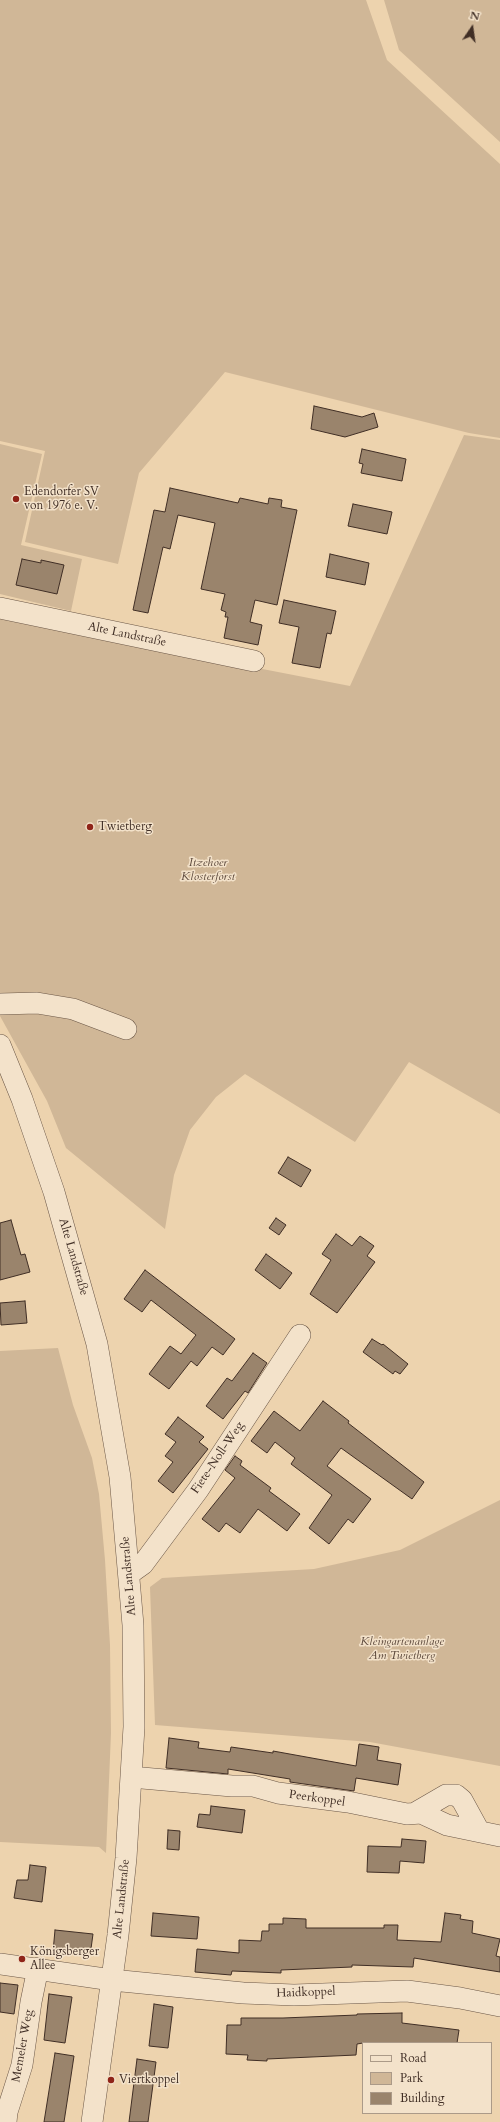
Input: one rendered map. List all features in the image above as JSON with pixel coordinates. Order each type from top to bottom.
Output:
[{"type":"street","name":"Alte Landstraße","points":[[0,608],[254,661]]},
{"type":"street","points":[[0,1004],[37,1004],[73,1009],[126,1029]]},
{"type":"street","name":"Alte Landstraße","points":[[0,1044],[22,1099],[54,1192],[97,1344],[120,1478],[129,1574],[133,1625],[134,1727],[126,1858],[112,1980],[92,2122]]},
{"type":"street","name":"Fiete-Noll-Weg","points":[[129,1574],[143,1564],[198,1490],[300,1335]]},
{"type":"street","name":"Peerkoppel","points":[[131,1777],[232,1786],[252,1786],[278,1793],[334,1800],[407,1814],[421,1814],[447,1825],[500,1836]]},
{"type":"street","points":[[415,1813],[446,1795],[456,1795],[461,1798],[479,1831]]},
{"type":"street","points":[[0,1964],[38,1968],[112,1980]]},
{"type":"street","name":"Memeler Weg","points":[[6,2122],[7,2112],[21,2070],[31,2002],[38,1968]]},
{"type":"street","name":"Haidkoppel","points":[[112,1980],[254,1994],[294,1995],[406,1991],[460,1998],[500,2006]]},
{"type":"green space","points":[[0,0],[366,0],[387,60],[500,164],[500,438],[469,433],[225,372],[139,473],[118,564],[25,542],[45,451],[0,441]]},
{"type":"green space","points":[[384,0],[500,0],[500,142],[399,50]]},
{"type":"green space","name":"Itzehoer Klosterforst","points":[[464,435],[500,440],[500,1114],[409,1062],[355,1142],[245,1074],[216,1097],[190,1130],[174,1175],[165,1229],[66,1148],[47,1101],[0,1016],[0,618],[350,686]]},
{"type":"green space","name":"Edendorfer SV von 1976 e. V.","points":[[0,444],[42,454],[21,545],[82,559],[71,611],[0,594]]},
{"type":"green space","points":[[58,1348],[73,1405],[92,1458],[99,1494],[110,1645],[111,1733],[106,1853],[99,1847],[0,1842],[0,1351]]},
{"type":"green space","name":"Kleingartenanlage Am Twietberg","points":[[500,1500],[500,1766],[370,1742],[155,1725],[150,1587],[162,1578],[314,1569],[400,1550]]},
{"type":"building","points":[[314,406],[362,417],[374,413],[378,427],[345,437],[311,429]]},
{"type":"building","points":[[362,449],[406,459],[402,481],[361,473],[363,464],[359,463]]},
{"type":"building","points":[[170,488],[238,503],[240,498],[268,504],[269,498],[282,500],[281,507],[297,510],[277,605],[255,600],[250,622],[262,625],[258,645],[224,638],[228,617],[225,617],[226,612],[221,610],[225,594],[201,589],[215,523],[178,515],[170,549],[163,547],[148,613],[133,610],[154,510],[165,512]]},
{"type":"building","points":[[353,504],[392,512],[387,534],[348,526]]},
{"type":"building","points":[[330,554],[369,563],[365,585],[326,577]]},
{"type":"building","points":[[22,559],[41,563],[41,560],[64,565],[57,594],[16,585]]},
{"type":"building","points":[[284,600],[336,611],[331,634],[327,633],[320,668],[292,663],[299,627],[279,623]]},
{"type":"building","points":[[288,1157],[311,1170],[301,1187],[278,1173]]},
{"type":"building","points":[[276,1218],[286,1225],[279,1235],[269,1228]]},
{"type":"building","points":[[11,1220],[21,1255],[25,1254],[30,1272],[0,1280],[0,1223]]},
{"type":"building","points":[[336,1234],[352,1246],[360,1236],[374,1246],[367,1256],[375,1262],[337,1313],[310,1294],[331,1260],[322,1254]]},
{"type":"building","points":[[266,1254],[292,1273],[280,1289],[255,1270]]},
{"type":"building","points":[[145,1270],[235,1339],[223,1355],[212,1347],[197,1366],[191,1361],[169,1389],[149,1374],[170,1346],[181,1354],[196,1335],[151,1300],[142,1312],[124,1299]]},
{"type":"building","points":[[25,1301],[27,1323],[1,1325],[0,1303]]},
{"type":"building","points":[[372,1339],[382,1345],[383,1344],[408,1364],[400,1374],[395,1371],[393,1374],[363,1352]]},
{"type":"building","points":[[253,1353],[267,1363],[248,1393],[245,1391],[223,1419],[206,1406],[227,1378],[232,1381]]},
{"type":"building","points":[[323,1401],[349,1421],[348,1423],[424,1482],[412,1499],[341,1448],[327,1466],[371,1499],[353,1523],[348,1519],[329,1544],[309,1528],[332,1495],[291,1464],[295,1458],[275,1442],[267,1453],[251,1441],[274,1411],[300,1431]]},
{"type":"building","points":[[178,1417],[204,1437],[199,1442],[208,1449],[173,1493],[158,1481],[173,1462],[165,1456],[176,1442],[165,1434]]},
{"type":"building","points":[[235,1456],[242,1461],[240,1465],[271,1488],[269,1491],[300,1514],[287,1531],[258,1509],[240,1533],[226,1523],[219,1532],[202,1519],[235,1478],[225,1470]]},
{"type":"building","points":[[169,1738],[199,1742],[198,1748],[230,1752],[231,1747],[273,1753],[273,1751],[356,1766],[359,1744],[379,1747],[377,1760],[401,1764],[398,1785],[356,1778],[354,1791],[290,1782],[290,1779],[228,1769],[228,1774],[166,1768]]},
{"type":"building","points":[[211,1806],[245,1810],[242,1833],[197,1827],[199,1814],[210,1815]]},
{"type":"building","points":[[168,1830],[180,1831],[179,1850],[167,1849]]},
{"type":"building","points":[[402,1839],[426,1841],[424,1863],[400,1861],[399,1873],[367,1872],[368,1846],[401,1847]]},
{"type":"building","points":[[30,1865],[46,1867],[42,1902],[14,1898],[17,1880],[28,1880]]},
{"type":"building","points":[[153,1913],[199,1917],[197,1939],[151,1936]]},
{"type":"building","points":[[445,1913],[461,1915],[460,1919],[473,1921],[472,1933],[500,1939],[496,1956],[500,1957],[500,1972],[414,1958],[413,1967],[352,1965],[352,1967],[281,1970],[281,1973],[232,1971],[231,1975],[195,1972],[197,1949],[239,1953],[239,1940],[261,1941],[262,1931],[269,1931],[269,1924],[283,1924],[283,1918],[306,1919],[306,1928],[384,1928],[384,1925],[398,1925],[397,1940],[441,1942]]},
{"type":"building","points":[[55,1930],[93,1934],[90,1956],[53,1952]]},
{"type":"building","points":[[0,1983],[18,1985],[14,2014],[0,2012]]},
{"type":"building","points":[[49,1994],[72,1997],[65,2043],[44,2040]]},
{"type":"building","points":[[154,2004],[173,2007],[168,2048],[149,2046]]},
{"type":"building","points":[[402,2013],[402,2023],[459,2030],[457,2042],[362,2042],[357,2044],[356,2055],[267,2059],[267,2061],[247,2060],[248,2055],[226,2054],[227,2025],[241,2025],[241,2018],[283,2018]]},
{"type":"building","points":[[55,2053],[74,2056],[64,2122],[44,2122]]},
{"type":"building","points":[[137,2059],[156,2062],[148,2122],[129,2122]]},
{"type":"place","name":"Edendorfer SV von 1976 e. V.","points":[[16,499]]},
{"type":"place","name":"Twietberg","points":[[90,827]]},
{"type":"place","name":"Königsberger Allee","points":[[22,1959]]},
{"type":"place","name":"Viertkoppel","points":[[111,2080]]}]
